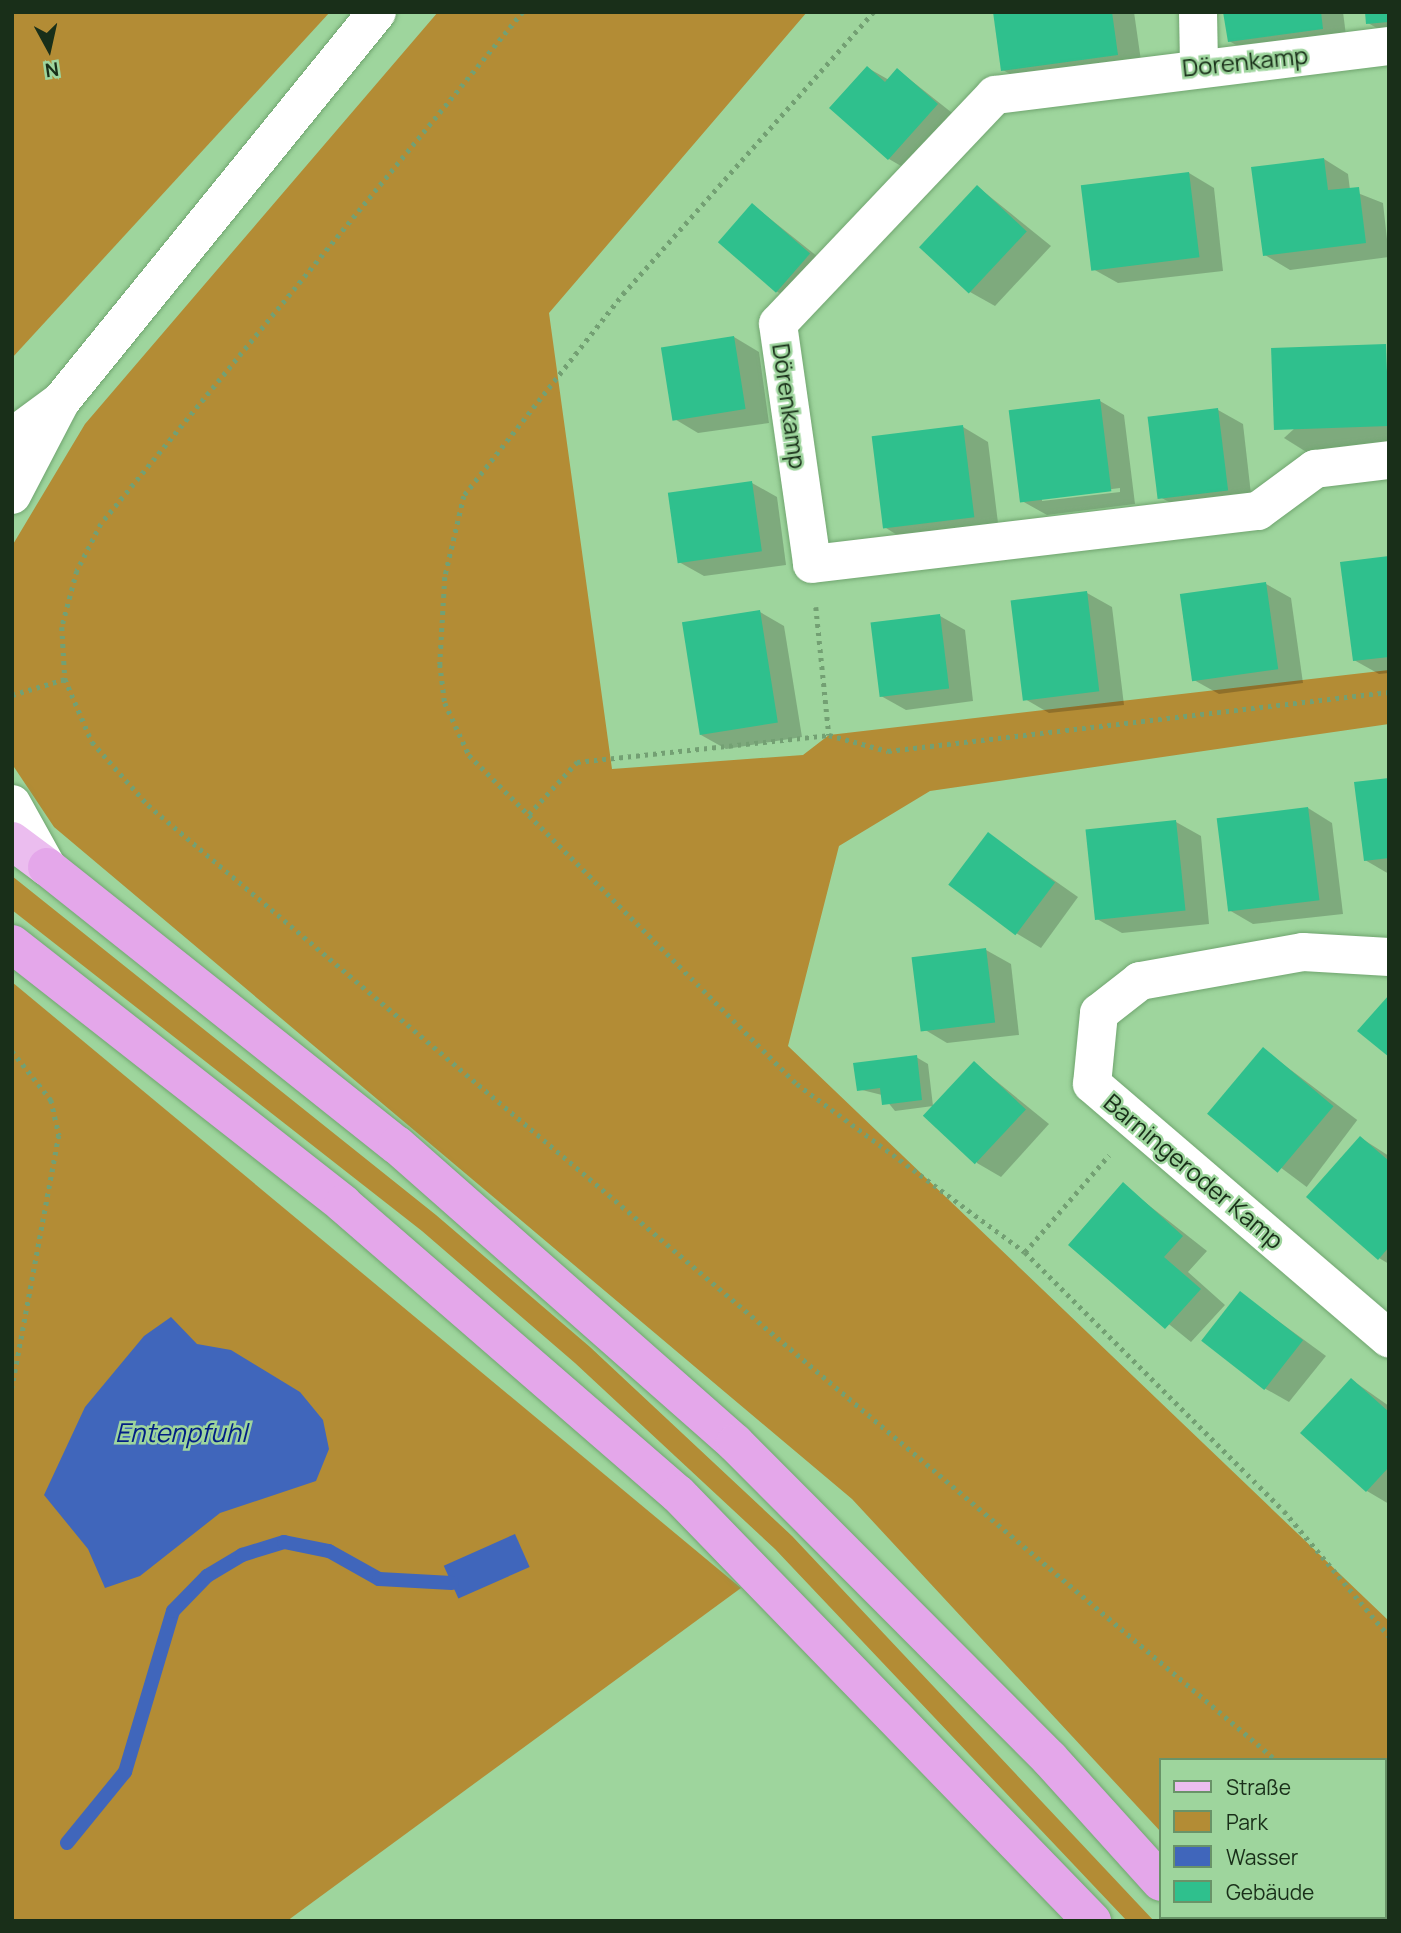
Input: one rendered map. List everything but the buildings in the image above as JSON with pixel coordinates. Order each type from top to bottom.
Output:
[{"type":"highway","points":[[47,867],[397,1145],[735,1443],[1039,1748],[1160,1881]]},
{"type":"highway","points":[[12,944],[343,1204],[678,1494],[1092,1921]]},
{"type":"main road","points":[[12,841],[47,867]]},
{"type":"street","points":[[12,437],[61,401],[377,12]]},
{"type":"street","points":[[1198,12],[1199,65]]},
{"type":"street","name":"Dörenkamp","points":[[812,564],[778,324],[995,95],[1199,65],[1389,46]]},
{"type":"street","points":[[12,495],[42,449],[61,401]]},
{"type":"street","points":[[812,564],[1258,511],[1315,469],[1389,460]]},
{"type":"street","points":[[12,804],[47,867]]},
{"type":"street","name":"Barningeroder Kamp","points":[[1389,957],[1303,952],[1140,981],[1099,1013],[1092,1084],[1139,1121],[1389,1339]]},
{"type":"path","points":[[523,12],[102,524],[77,571],[62,627],[65,680],[92,741],[148,805],[1274,1758]]},
{"type":"path","points":[[874,12],[625,292],[464,496],[445,577],[440,664],[445,703],[469,755],[797,1084],[1025,1252],[1284,1511],[1389,1636]]},
{"type":"path","points":[[812,564],[829,735]]},
{"type":"path","points":[[12,695],[65,680]]},
{"type":"path","points":[[529,814],[577,762],[829,735],[888,751],[1389,692]]},
{"type":"path","points":[[12,1051],[51,1100],[59,1135],[12,1389]]},
{"type":"path","points":[[1025,1252],[1139,1121]]},
{"type":"green space","points":[[12,12],[330,12],[12,358]]},
{"type":"green space","points":[[438,12],[807,12],[549,313],[612,769],[803,755],[829,735],[1389,670],[1389,724],[930,791],[839,846],[788,1046],[1389,1621],[1389,1921],[1315,1919],[1387,1919],[1387,1758],[1160,1758],[1160,1831],[852,1499],[54,827],[12,764],[12,546],[85,424]]},
{"type":"green space","points":[[12,876],[436,1215],[590,1347],[792,1536],[1154,1921],[1127,1921],[775,1549],[575,1363],[422,1231],[12,910]]},
{"type":"green space","points":[[12,982],[741,1588],[287,1921],[12,1921]]},
{"type":"water","name":"Entenpfuhl","points":[[171,1317],[197,1344],[231,1350],[300,1392],[323,1420],[329,1449],[316,1481],[220,1513],[140,1576],[105,1588],[88,1549],[44,1495],[85,1407],[144,1336]]},
{"type":"water","points":[[515,1534],[530,1567],[458,1599],[444,1566]]},
{"type":"waterway","points":[[67,1843],[125,1772],[173,1611],[207,1576],[242,1555],[284,1542],[329,1551],[379,1579],[452,1583]]}]
